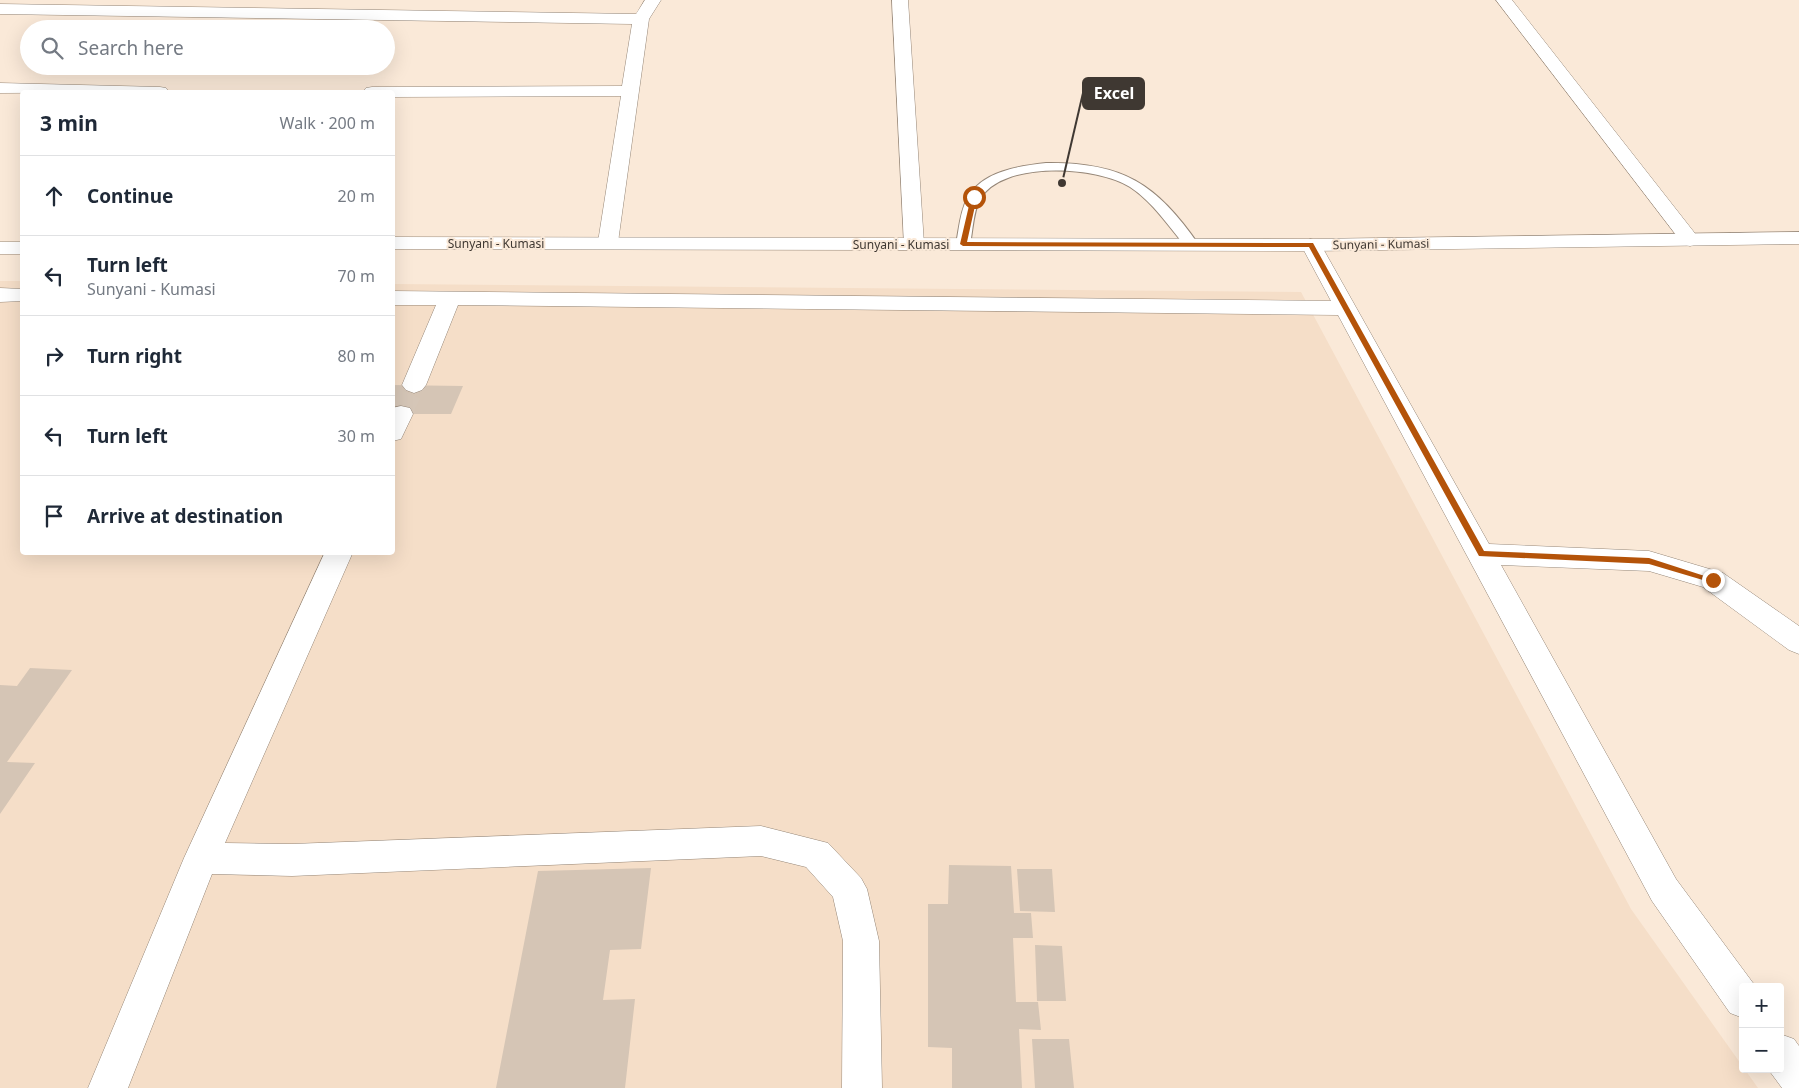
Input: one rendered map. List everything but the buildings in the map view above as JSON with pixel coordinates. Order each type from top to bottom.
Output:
[{"type":"street","points":[[608,242],[641,20],[653,0]]},
{"type":"street","points":[[900,0],[914,244]]},
{"type":"street","points":[[1504,0],[1690,240]]},
{"type":"street","points":[[0,9],[641,20]]},
{"type":"street","points":[[0,88],[80,90]]},
{"type":"street","points":[[395,92],[630,91]]},
{"type":"street","name":"Sunyani - Kumasi","points":[[395,243],[1311,245],[1799,238]]},
{"type":"street","points":[[1311,245],[1482,554],[1664,890],[1739,994]]},
{"type":"street","points":[[0,248],[20,248]]},
{"type":"street","points":[[0,295],[20,295]]},
{"type":"street","points":[[395,298],[1347,308]]},
{"type":"street","points":[[414,385],[450,299]]},
{"type":"street","points":[[1482,554],[1649,561],[1713,580],[1799,642]]},
{"type":"street","points":[[108,1088],[201,858],[337,555]]},
{"type":"street","points":[[201,858],[292,860],[761,841],[816,854],[849,888],[861,941],[862,1088]]},
{"type":"street","points":[[1784,1058],[1799,1079]]},
{"type":"lane","points":[[963,244],[974,197],[996,177],[1039,167],[1086,167],[1125,179],[1148,194],[1192,245]]},
{"type":"shaded area","points":[[0,281],[20,281],[20,555],[395,555],[395,284],[1301,292],[1631,909],[1739,1061],[1739,1073],[1747,1073],[1758,1088],[0,1088]]},
{"type":"tunnel","points":[[401,414],[414,385]]},
{"type":"place","name":"Excel","points":[[1062,183]]},
{"type":"route","points":[[974,197],[963,244],[1311,245],[1482,554],[1649,561],[1713,580]]}]
